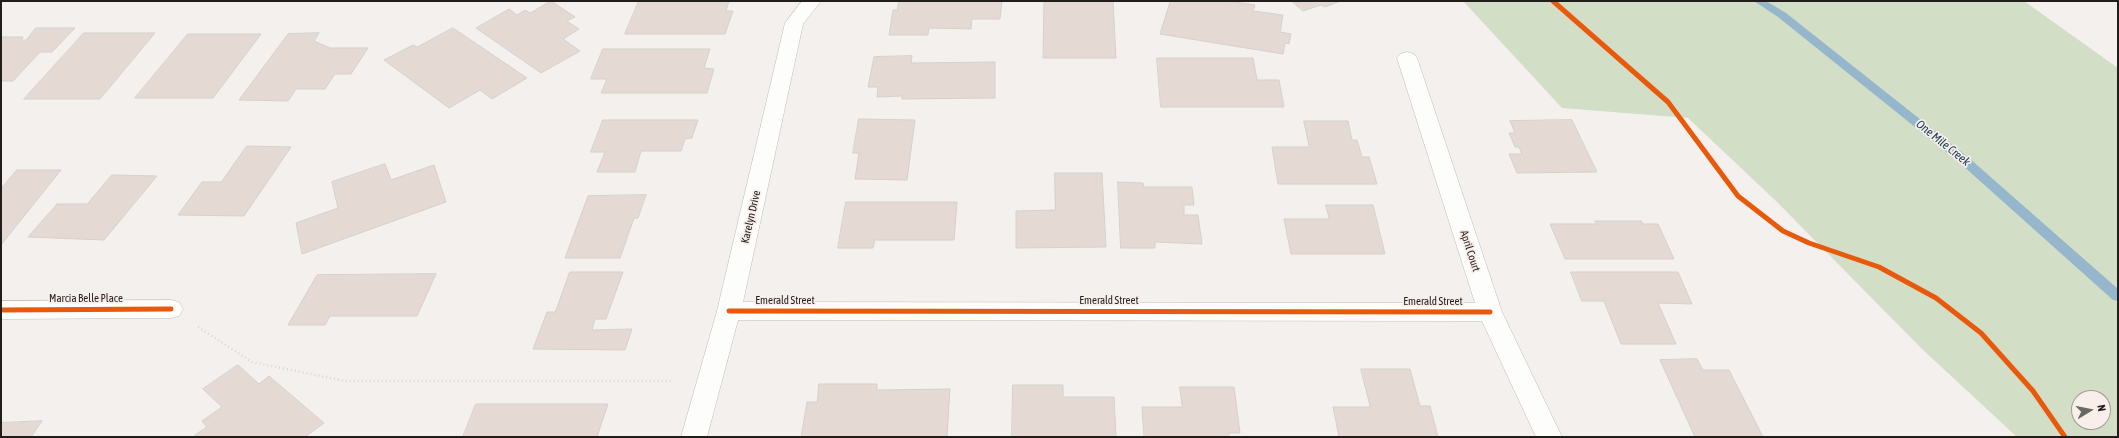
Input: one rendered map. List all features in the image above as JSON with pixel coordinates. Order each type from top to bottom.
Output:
[{"type":"street","name":"Karelyn Drive","points":[[694,437],[728,311],[794,22],[812,1]]},
{"type":"street","name":"April Court","points":[[1407,58],[1490,312],[1549,437]]},
{"type":"street","name":"Marcia Belle Place","points":[[1,310],[171,309]]},
{"type":"street","name":"Emerald Street","points":[[728,311],[1490,312]]},
{"type":"path","points":[[171,309],[252,362],[345,381],[710,381]]},
{"type":"green space","points":[[1463,1],[2024,1],[2118,68],[2118,437],[2017,437],[1922,349],[1777,202],[1688,118],[1562,108]]},
{"type":"building","points":[[551,1],[575,17],[567,21],[579,29],[563,39],[580,51],[541,73],[476,28],[509,9],[517,15],[525,10],[530,13]]},
{"type":"building","points":[[639,1],[729,1],[726,11],[733,11],[725,34],[625,34]]},
{"type":"building","points":[[899,1],[1002,1],[1000,19],[972,19],[971,29],[929,28],[928,35],[889,35],[893,10],[897,10]]},
{"type":"building","points":[[1113,1],[1116,58],[1043,58],[1044,2]]},
{"type":"building","points":[[1228,1],[1255,5],[1253,11],[1283,15],[1280,32],[1291,34],[1289,44],[1285,43],[1283,54],[1160,34],[1170,2]]},
{"type":"building","points":[[1292,1],[1338,2],[1325,7],[1321,5],[1303,11]]},
{"type":"building","points":[[36,28],[75,28],[52,52],[40,52],[13,81],[1,81],[1,37],[23,37],[21,40],[26,40]]},
{"type":"building","points":[[453,28],[527,78],[492,99],[480,90],[449,108],[384,60],[413,45],[417,47]]},
{"type":"building","points":[[84,33],[155,33],[100,99],[24,99]]},
{"type":"building","points":[[319,33],[314,41],[330,48],[368,48],[351,74],[335,74],[325,89],[296,89],[288,101],[239,100],[288,34]]},
{"type":"building","points":[[188,34],[261,34],[213,98],[135,98]]},
{"type":"building","points":[[603,49],[710,49],[704,68],[714,69],[707,93],[601,93],[607,79],[591,79]]},
{"type":"building","points":[[912,56],[911,63],[995,62],[995,98],[902,99],[902,96],[877,97],[878,87],[868,87],[874,57]]},
{"type":"building","points":[[1157,58],[1253,58],[1257,80],[1279,80],[1284,107],[1161,107]]},
{"type":"building","points":[[859,119],[915,120],[907,180],[855,179],[859,153],[853,153]]},
{"type":"building","points":[[603,120],[698,120],[692,138],[685,139],[681,151],[641,151],[635,172],[597,172],[605,152],[591,152]]},
{"type":"building","points":[[1572,120],[1597,172],[1517,173],[1509,154],[1522,154],[1519,147],[1515,147],[1509,133],[1515,133],[1510,121]]},
{"type":"building","points":[[1304,121],[1348,121],[1352,140],[1357,140],[1362,157],[1369,157],[1377,184],[1278,184],[1272,147],[1309,147]]},
{"type":"building","points":[[247,146],[291,147],[244,216],[178,215],[202,182],[221,182]]},
{"type":"building","points":[[385,164],[391,180],[434,165],[446,202],[302,254],[296,223],[338,208],[332,182]]},
{"type":"building","points":[[17,170],[61,170],[1,245],[1,189]]},
{"type":"building","points":[[1055,173],[1102,173],[1106,247],[1016,248],[1016,211],[1055,210]]},
{"type":"building","points":[[112,175],[157,176],[104,240],[28,237],[57,204],[87,204]]},
{"type":"building","points":[[1118,182],[1143,183],[1144,187],[1192,187],[1194,205],[1184,205],[1184,215],[1198,215],[1202,244],[1155,242],[1155,248],[1121,248]]},
{"type":"building","points":[[646,195],[638,218],[634,218],[620,258],[565,258],[588,196]]},
{"type":"building","points":[[846,202],[957,202],[954,240],[875,240],[873,248],[838,248]]},
{"type":"building","points":[[1326,205],[1373,205],[1385,254],[1291,254],[1284,219],[1329,219]]},
{"type":"building","points":[[1595,221],[1641,221],[1643,224],[1658,224],[1674,259],[1565,259],[1550,224],[1597,224]]},
{"type":"building","points":[[570,272],[623,272],[606,319],[595,319],[592,330],[632,329],[625,350],[533,349],[547,312],[555,312]]},
{"type":"building","points":[[1571,272],[1678,272],[1692,304],[1658,303],[1676,344],[1621,344],[1604,301],[1582,301]]},
{"type":"building","points":[[436,274],[417,316],[330,316],[325,325],[288,325],[317,275]]},
{"type":"building","points":[[1697,359],[1703,370],[1729,370],[1763,437],[1695,437],[1660,360]]},
{"type":"building","points":[[238,365],[259,384],[269,376],[324,423],[305,437],[196,437],[195,435],[207,427],[202,421],[222,407],[203,389]]},
{"type":"building","points":[[1361,369],[1410,369],[1420,406],[1430,406],[1438,437],[1339,437],[1333,407],[1370,407]]},
{"type":"building","points":[[819,384],[877,384],[877,390],[950,389],[947,437],[801,437],[807,402],[817,402]]},
{"type":"building","points":[[1013,385],[1063,385],[1063,397],[1114,397],[1116,437],[1012,437]]},
{"type":"building","points":[[1180,387],[1234,387],[1240,433],[1229,433],[1229,437],[1144,437],[1142,407],[1182,407]]},
{"type":"building","points":[[476,404],[608,404],[597,437],[463,437]]},
{"type":"building","points":[[42,421],[31,437],[1,437],[1,423]]},
{"type":"waterway","name":"One Mile Creek","points":[[1759,1],[1782,15],[1965,161],[2118,296]]},
{"type":"cycle path","points":[[1553,1],[1668,102],[1738,196],[1783,231],[1809,243],[1879,267],[1936,298],[1981,333],[2033,391],[2065,437]]},
{"type":"cycle path","points":[[1,310],[171,309]]},
{"type":"cycle path","points":[[729,311],[1490,312]]}]
